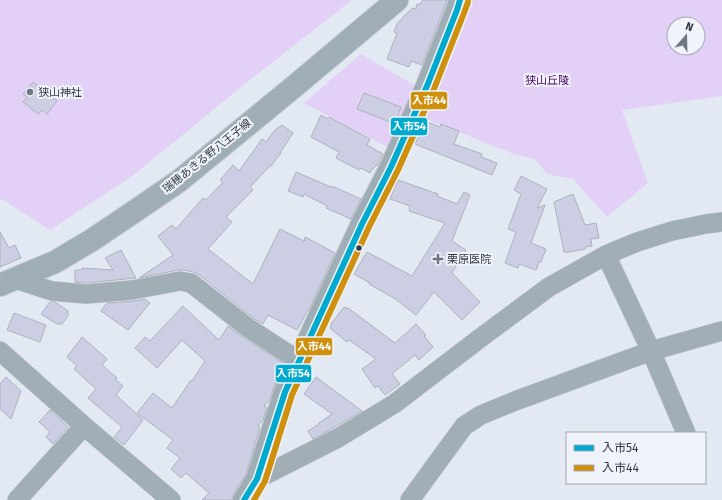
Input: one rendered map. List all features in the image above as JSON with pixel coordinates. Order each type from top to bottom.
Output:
[{"type":"street","name":"瑞穂あきる野八王子線","points":[[7,282],[55,262],[92,240],[178,181],[290,90],[397,0]]},
{"type":"street","points":[[244,500],[256,479],[285,392],[362,224],[391,167],[429,79],[460,0]]},
{"type":"street","points":[[256,479],[338,438],[394,404],[549,287],[606,255],[637,242],[672,231],[722,222]]},
{"type":"street","points":[[606,255],[651,350],[686,432]]},
{"type":"street","points":[[7,282],[52,291],[86,294],[132,290],[180,280],[191,283],[246,327],[299,361]]},
{"type":"street","points":[[410,500],[464,426],[481,415],[521,398],[651,350],[722,331]]},
{"type":"street","points":[[0,351],[84,426],[171,500]]},
{"type":"street","points":[[17,500],[84,426]]},
{"type":"green space","points":[[0,0],[352,0],[251,79],[131,177],[50,230],[0,199]]},
{"type":"green space","name":"狭山丘陵","points":[[470,0],[722,0],[722,96],[622,110],[648,183],[607,217],[573,179],[547,174],[535,159],[514,154],[423,118]]},
{"type":"green space","points":[[361,54],[419,88],[389,148],[304,103]]},
{"type":"building","points":[[423,0],[447,0],[422,65],[411,61],[409,67],[387,59],[397,33],[394,32],[397,24],[413,8],[416,9],[417,4],[419,5]]},
{"type":"building","points":[[33,82],[57,101],[47,114],[42,110],[38,114],[23,102],[27,97],[23,94]]},
{"type":"building","points":[[364,93],[401,107],[395,124],[357,109]]},
{"type":"building","points":[[321,115],[328,119],[329,117],[370,139],[367,145],[383,154],[377,166],[376,165],[370,173],[361,168],[359,170],[336,158],[339,152],[311,137]]},
{"type":"building","points":[[425,121],[440,127],[441,124],[459,131],[454,144],[482,154],[481,157],[497,163],[492,175],[415,144]]},
{"type":"building","points":[[282,125],[293,133],[271,166],[250,187],[253,190],[226,217],[232,222],[208,249],[253,284],[280,229],[304,241],[305,237],[335,253],[309,310],[297,330],[268,315],[263,324],[253,318],[198,274],[193,272],[178,270],[139,278],[173,255],[158,236],[172,225],[176,229],[203,198],[206,200],[223,182],[220,180],[233,165],[239,171],[262,139],[266,142],[275,130]]},
{"type":"building","points":[[296,172],[361,199],[351,219],[326,208],[327,206],[304,194],[303,197],[288,191]]},
{"type":"building","points":[[521,176],[547,189],[537,208],[545,205],[531,243],[546,249],[536,270],[519,264],[518,268],[505,263],[516,232],[508,229],[521,194],[514,190]]},
{"type":"building","points":[[398,180],[438,194],[437,196],[457,204],[464,192],[470,195],[452,241],[466,250],[452,273],[480,302],[462,320],[434,292],[416,315],[394,298],[354,274],[367,252],[412,276],[445,223],[409,211],[410,206],[390,199]]},
{"type":"building","points":[[573,194],[585,225],[596,223],[599,238],[591,239],[592,246],[585,247],[585,249],[564,252],[554,202]]},
{"type":"building","points":[[0,232],[9,248],[15,245],[21,258],[0,267]]},
{"type":"building","points":[[121,250],[136,278],[86,283],[75,282],[75,270],[82,270],[82,268],[113,270],[105,258]]},
{"type":"building","points":[[145,299],[150,303],[128,330],[101,311],[107,303]]},
{"type":"building","points":[[50,302],[55,302],[68,311],[68,316],[62,324],[57,324],[41,314]]},
{"type":"building","points":[[183,306],[219,340],[228,326],[284,364],[270,399],[264,406],[267,408],[263,420],[258,426],[260,427],[246,474],[234,493],[232,500],[202,500],[209,493],[186,473],[181,478],[171,469],[180,458],[167,448],[173,440],[137,413],[153,393],[172,408],[205,361],[182,340],[157,368],[135,348],[145,337],[150,341]]},
{"type":"building","points":[[344,307],[348,308],[395,343],[416,324],[426,335],[424,336],[433,347],[419,360],[415,355],[392,374],[400,384],[385,395],[378,386],[375,388],[362,369],[376,359],[349,340],[347,342],[331,329],[331,324]]},
{"type":"building","points":[[14,313],[46,325],[40,342],[7,330]]},
{"type":"building","points":[[82,337],[107,359],[102,365],[117,378],[115,379],[123,386],[116,395],[143,420],[124,445],[114,437],[122,427],[88,398],[96,389],[74,369],[77,366],[67,357]]},
{"type":"building","points":[[6,377],[21,391],[11,419],[0,409],[0,384]]},
{"type":"building","points":[[316,377],[362,411],[313,439],[308,431],[332,414],[304,394]]},
{"type":"building","points":[[50,410],[68,427],[53,444],[46,437],[50,432],[39,422]]},
{"type":"transit line","name":"入市54","points":[[244,500],[257,479],[285,392],[362,224],[391,167],[427,86],[460,0]]},
{"type":"transit line","name":"入市44","points":[[254,500],[265,481],[292,395],[369,227],[398,170],[434,89],[468,2]]},
{"type":"place","name":"狭山神社","points":[[30,92]]},
{"type":"place","name":"栗原医院","points":[[438,259]]}]
